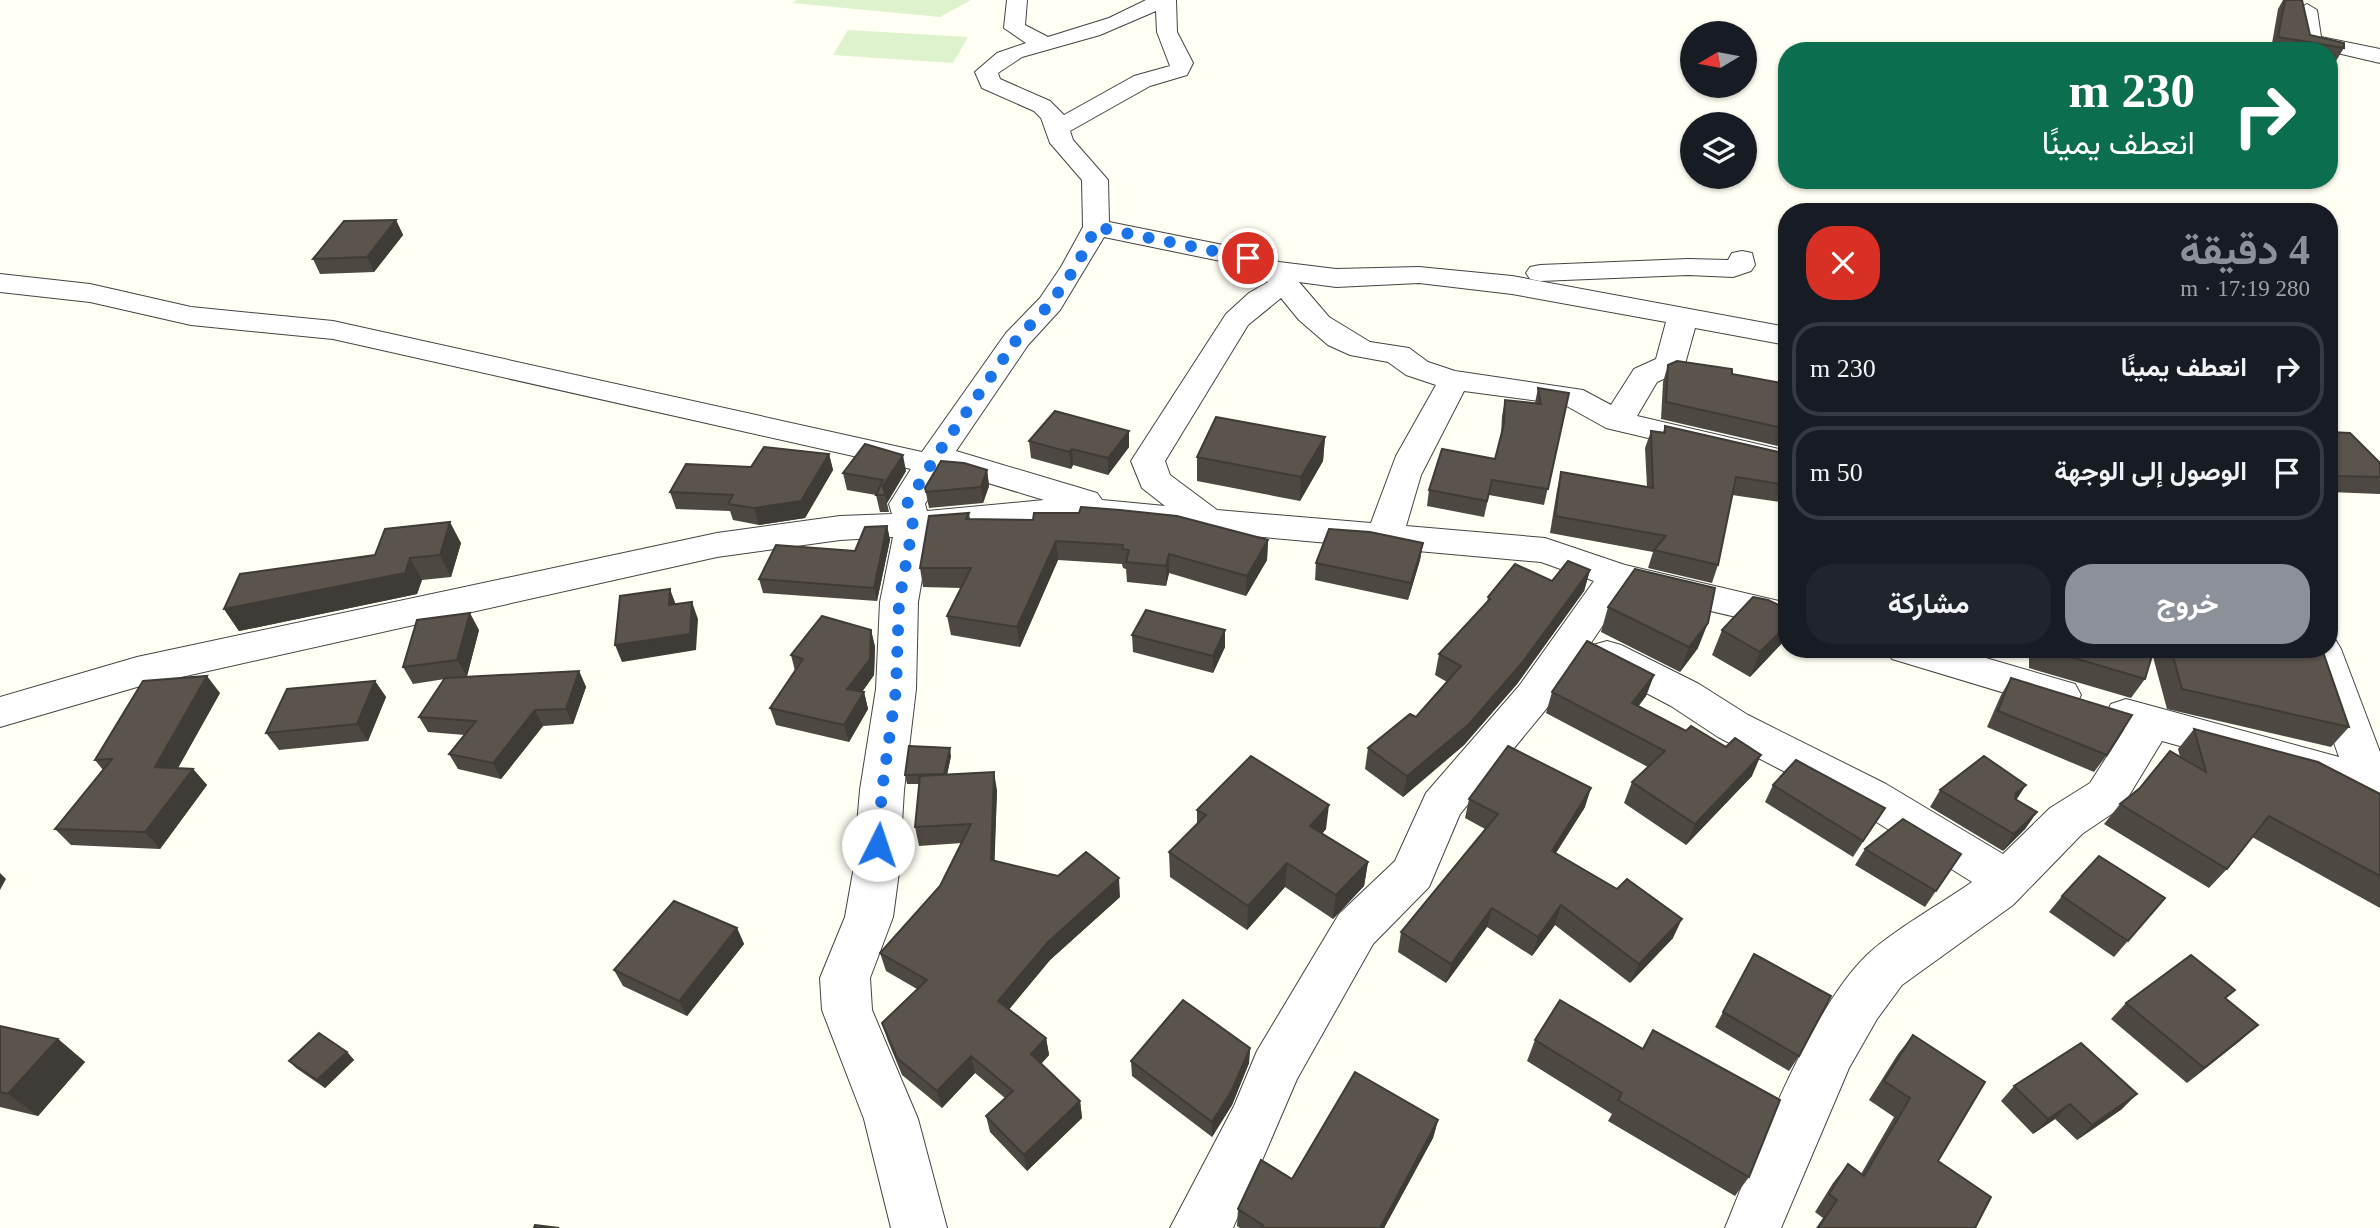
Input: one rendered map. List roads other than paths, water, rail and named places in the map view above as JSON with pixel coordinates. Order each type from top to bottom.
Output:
[{"type":"street","points":[[1017,0],[1014,28],[1045,44]]},
{"type":"street","points":[[919,1228],[891,1119],[847,1010],[845,978],[869,917],[876,872],[882,790],[896,690],[899,602],[913,525],[907,504],[933,460],[1017,339],[1063,286],[1096,227],[1096,180],[1062,143],[1052,115],[1042,106],[990,83],[986,72],[1013,52],[1069,39],[1141,12],[1160,0]]},
{"type":"street","points":[[1057,128],[1142,81],[1179,70],[1182,63],[1167,32],[1166,0]]},
{"type":"street","points":[[2307,10],[2311,40],[2314,42]]},
{"type":"street","points":[[2338,48],[2380,56]]},
{"type":"street","points":[[1096,227],[1248,258],[1279,277],[1299,305],[1335,336],[1362,349],[1398,355],[1419,370],[1455,380],[1572,397],[1592,405],[1601,416],[1778,459]]},
{"type":"street","points":[[1208,521],[1154,480],[1148,461],[1236,320],[1279,277],[1447,277],[1478,273],[1628,272],[1688,267],[1733,269],[1741,265],[1742,259]]},
{"type":"street","points":[[1447,277],[1512,285],[1778,334]]},
{"type":"street","points":[[0,283],[90,293],[191,316],[333,330],[883,451],[1014,477],[1116,513]]},
{"type":"street","points":[[1618,421],[1645,376],[1670,364],[1683,315]]},
{"type":"street","points":[[1386,537],[1389,518],[1412,452],[1455,380]]},
{"type":"street","points":[[0,712],[150,670],[717,545],[840,528],[913,525],[943,519],[1073,509],[1545,550],[1617,576],[1778,614]]},
{"type":"street","points":[[1198,1228],[1218,1199],[1256,1118],[1275,1068],[1356,929],[1413,873],[1442,805],[1533,697],[1617,576]]},
{"type":"street","points":[[1573,638],[1685,695],[1733,726],[1870,796],[2007,880]]},
{"type":"street","points":[[1964,658],[2151,723],[2375,784]]},
{"type":"street","points":[[2325,658],[2375,784]]},
{"type":"street","points":[[1753,1228],[1801,1114],[1859,1003],[1885,971],[2007,880],[2066,821],[2106,795],[2151,723]]}]
